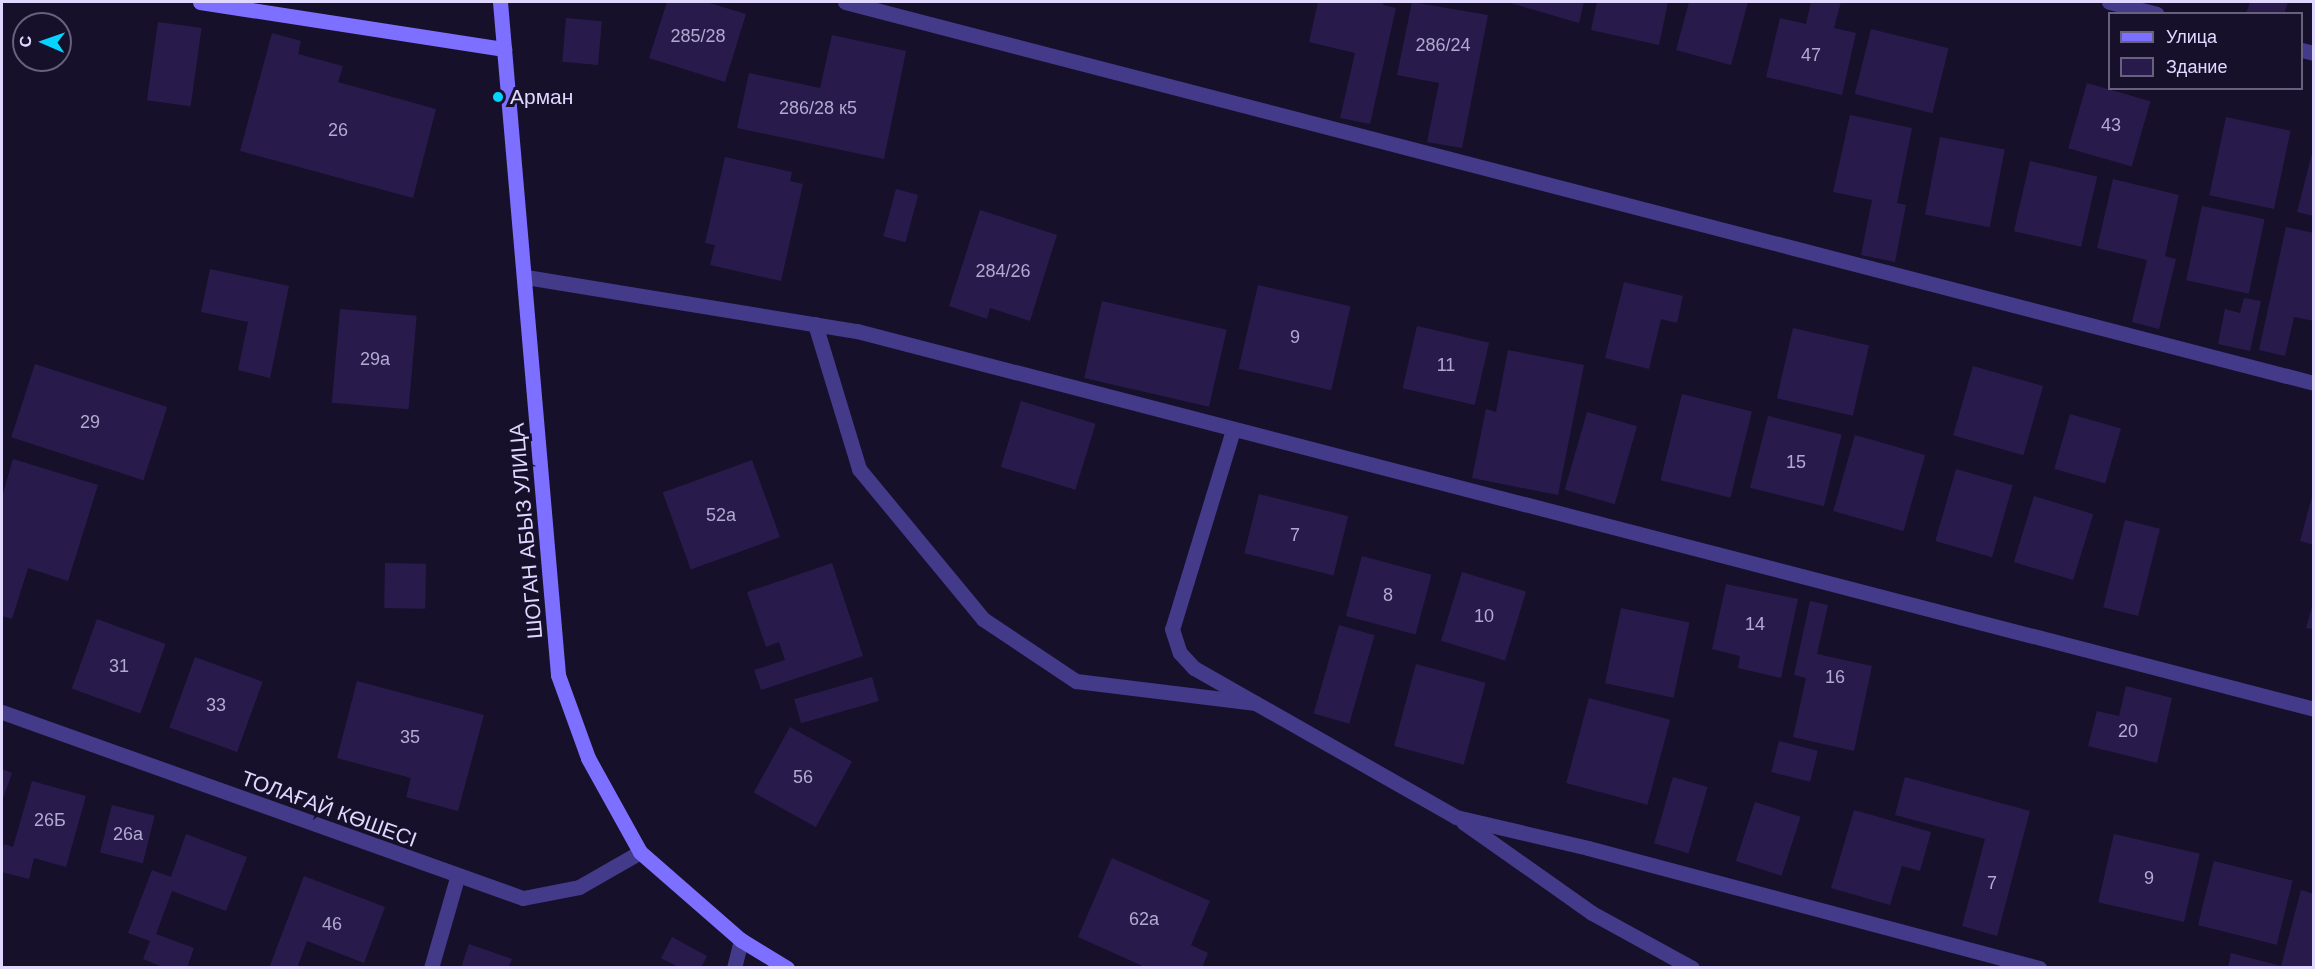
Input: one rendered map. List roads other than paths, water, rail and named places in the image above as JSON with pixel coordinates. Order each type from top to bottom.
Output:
[{"type":"street","points":[[200,2],[504,49]]},
{"type":"street","name":"ШОГАН АБЫЗ УЛИЦА","points":[[500,2],[526,278],[558,675],[588,758],[640,852],[741,940],[787,968]]},
{"type":"street","points":[[845,2],[2313,383]]},
{"type":"street","points":[[2109,2],[2149,12]]},
{"type":"street","points":[[526,278],[857,331],[2313,710]]},
{"type":"street","points":[[815,324],[859,470],[983,619],[1076,681],[1256,703]]},
{"type":"street","points":[[1233,430],[1172,629],[1180,653],[1194,668],[1456,817],[1592,913],[1692,968]]},
{"type":"street","name":"ТОЛАҒАЙ КӨШЕСІ","points":[[2,712],[457,878],[523,898],[579,887],[640,852]]},
{"type":"street","points":[[1456,817],[1588,848],[2039,968]]},
{"type":"street","points":[[431,968],[457,878]]},
{"type":"street","points":[[734,968],[741,940]]},
{"type":"place","name":"Арман","points":[[498,97]]}]
